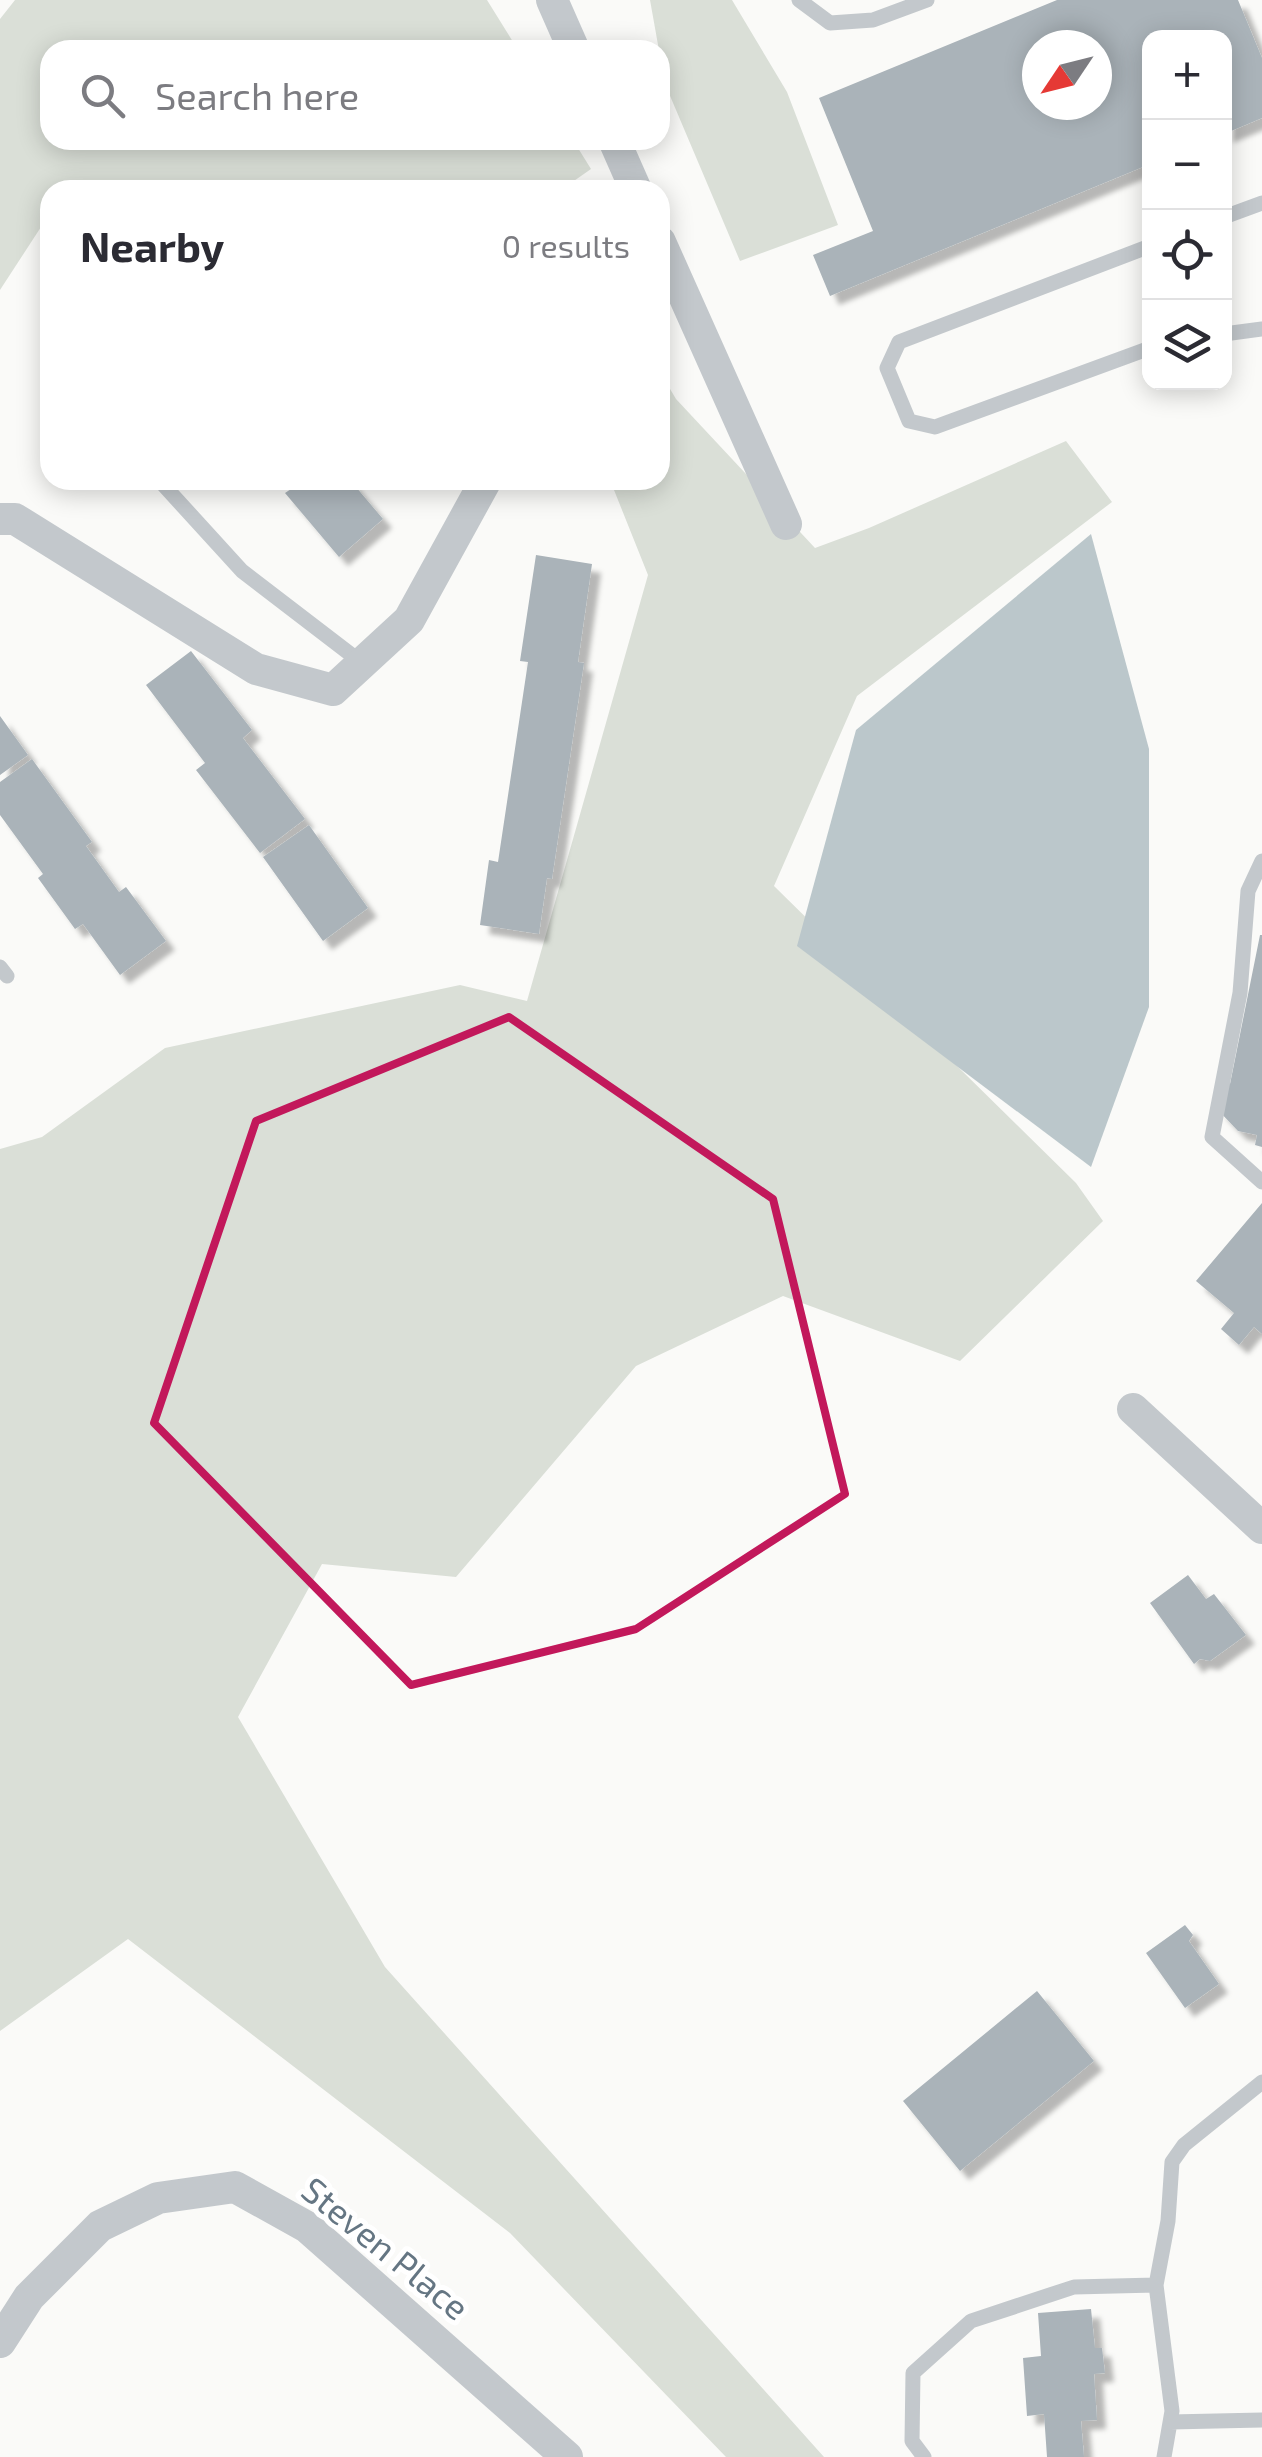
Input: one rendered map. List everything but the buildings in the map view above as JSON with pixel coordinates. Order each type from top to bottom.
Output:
[{"type":"street","points":[[552,0],[570,40]]},
{"type":"street","points":[[618,150],[632,180]]},
{"type":"street","points":[[670,264],[786,524]]},
{"type":"street","points":[[0,519],[14,519],[256,668],[333,690],[408,620],[480,490]]},
{"type":"street","points":[[1134,1410],[1262,1528]]},
{"type":"street","name":"Steven Place","points":[[0,2342],[29,2297],[100,2226],[158,2198],[235,2187],[307,2227],[567,2457]]},
{"type":"lane","points":[[800,0],[830,23],[874,20],[927,0]]},
{"type":"lane","points":[[1232,214],[1262,203]]},
{"type":"lane","points":[[1142,249],[898,342],[886,368],[910,420],[935,427],[1142,351]]},
{"type":"lane","points":[[1232,333],[1262,330]]},
{"type":"lane","points":[[169,490],[242,571],[362,663]]},
{"type":"lane","points":[[1262,861],[1248,891],[1240,994],[1212,1137],[1262,1182]]},
{"type":"lane","points":[[1164,2457],[1172,2411],[1156,2285],[1168,2221],[1172,2162],[1184,2145],[1262,2082]]},
{"type":"lane","points":[[924,2457],[912,2441],[913,2373],[971,2321],[1074,2287],[1156,2285]]},
{"type":"lane","points":[[1170,2422],[1262,2420]]},
{"type":"highlighted area","points":[[509,1017],[773,1199],[845,1494],[636,1629],[411,1685],[154,1423],[256,1121]]},
{"type":"shaded area","points":[[15,0],[487,0],[512,40],[40,40],[40,150],[579,150],[591,169],[575,180],[40,180],[40,229],[0,290],[0,19]]},
{"type":"shaded area","points":[[650,0],[732,0],[787,92],[838,225],[740,261],[670,96],[670,40],[657,40]]},
{"type":"shaded area","points":[[670,389],[815,548],[1066,441],[1112,502],[857,696],[774,886],[1076,1183],[1103,1221],[960,1361],[783,1296],[636,1366],[456,1577],[322,1564],[238,1717],[385,1967],[824,2457],[726,2457],[510,2233],[128,1939],[0,2031],[0,1149],[42,1137],[165,1048],[460,985],[527,1001],[648,575],[614,490],[670,490]]},
{"type":"shaded area","points":[[1091,534],[1149,749],[1149,1007],[1091,1167],[797,946],[856,730]]}]
